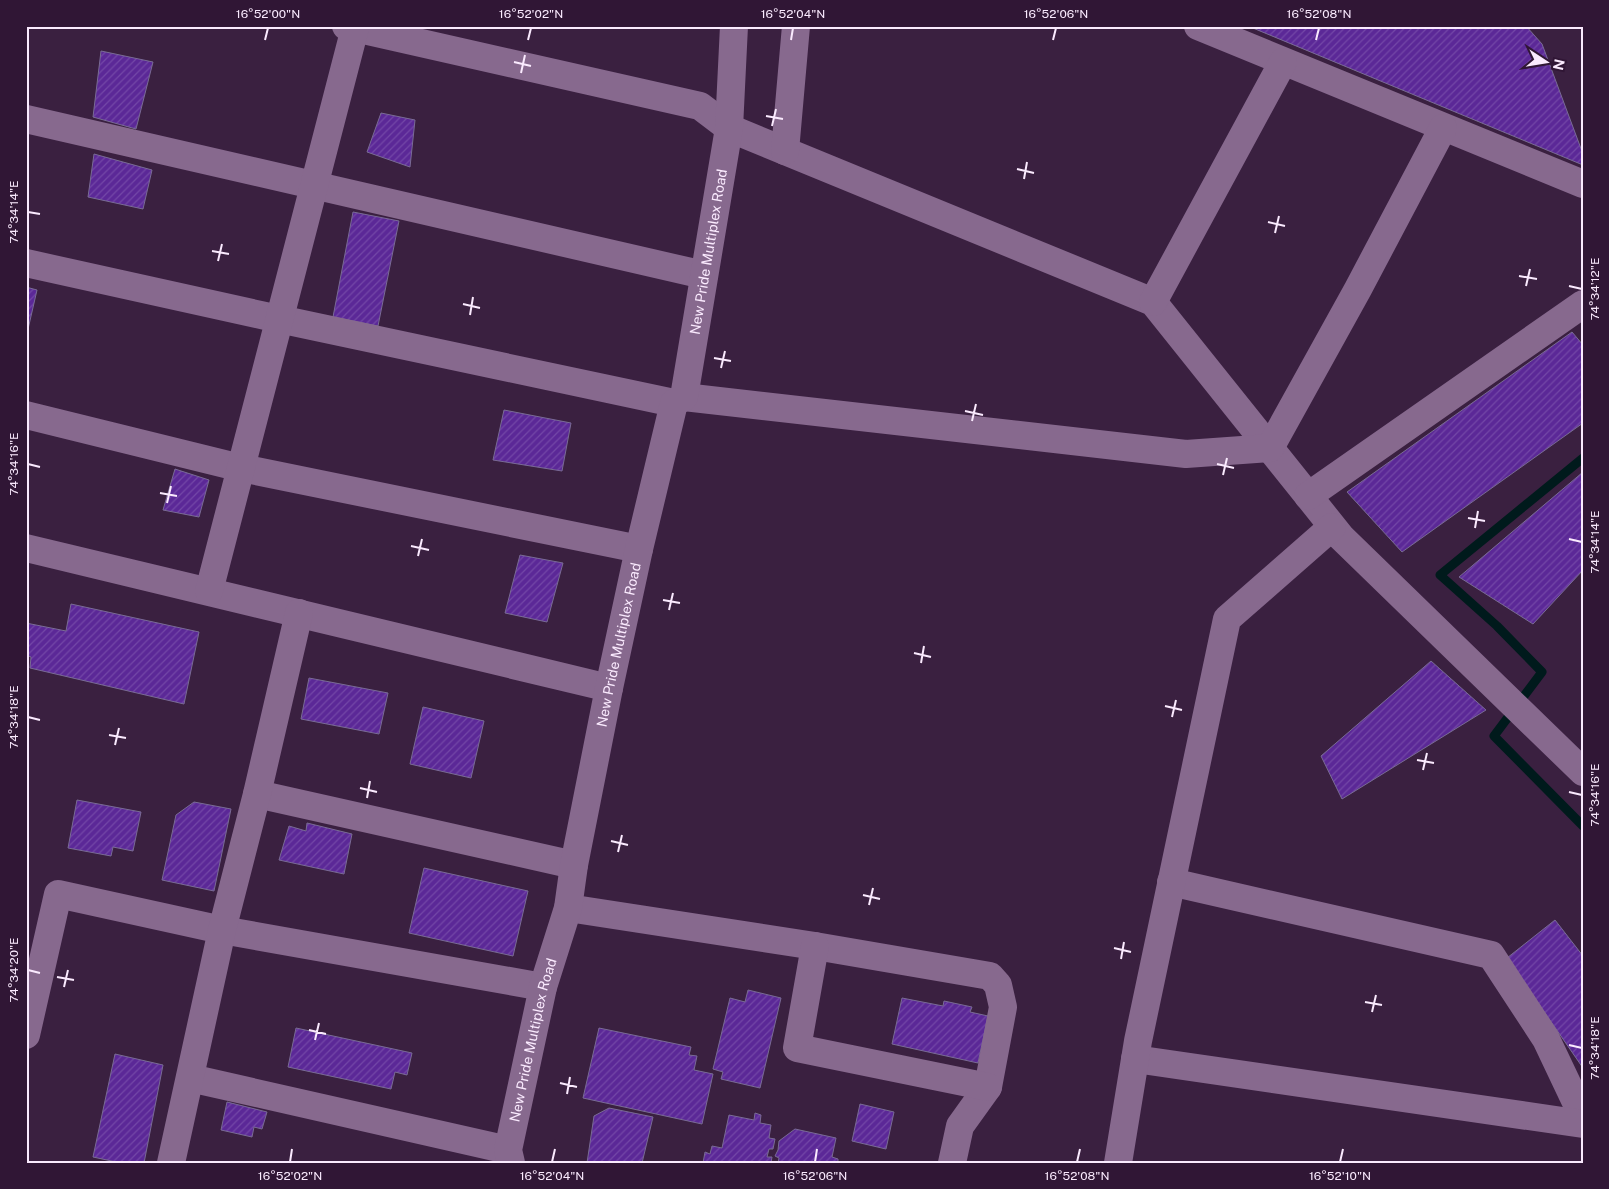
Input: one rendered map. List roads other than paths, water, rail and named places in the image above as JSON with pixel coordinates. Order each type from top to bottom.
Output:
[{"type":"street","name":"New Pride Multiplex Road","points":[[510,1156],[544,988],[568,908],[574,865],[609,688],[639,549],[679,400],[704,275],[729,128],[734,26]]},
{"type":"street","points":[[785,151],[796,26]]},
{"type":"street","points":[[1198,26],[1583,184]]},
{"type":"street","points":[[209,591],[314,185],[350,27],[700,106],[729,128],[1153,302],[1341,537],[1583,772]]},
{"type":"street","points":[[1153,302],[1283,62]]},
{"type":"street","points":[[26,119],[704,275]]},
{"type":"street","points":[[1270,448],[1358,289],[1443,128]]},
{"type":"street","points":[[26,262],[279,319],[679,400],[1186,454],[1270,448]]},
{"type":"street","points":[[1308,496],[1583,304]]},
{"type":"street","points":[[26,415],[241,468],[639,549]]},
{"type":"street","points":[[1118,1163],[1135,1059],[1227,619],[1332,527]]},
{"type":"street","points":[[26,548],[609,688]]},
{"type":"street","points":[[171,1163],[222,930],[257,794],[299,613]]},
{"type":"street","points":[[257,794],[574,865]]},
{"type":"street","points":[[1172,882],[1491,955],[1546,1039],[1583,1117]]},
{"type":"street","points":[[26,1035],[58,894],[222,930],[544,988]]},
{"type":"street","points":[[568,908],[815,946],[990,976],[998,985],[1003,1007],[988,1087],[960,1126],[952,1163]]},
{"type":"street","points":[[815,946],[797,1048],[988,1087]]},
{"type":"street","points":[[1135,1059],[1583,1124]]},
{"type":"street","points":[[190,1078],[510,1156]]},
{"type":"waterway","points":[[1583,458],[1440,575],[1497,626],[1542,672],[1494,736],[1583,826]]}]
